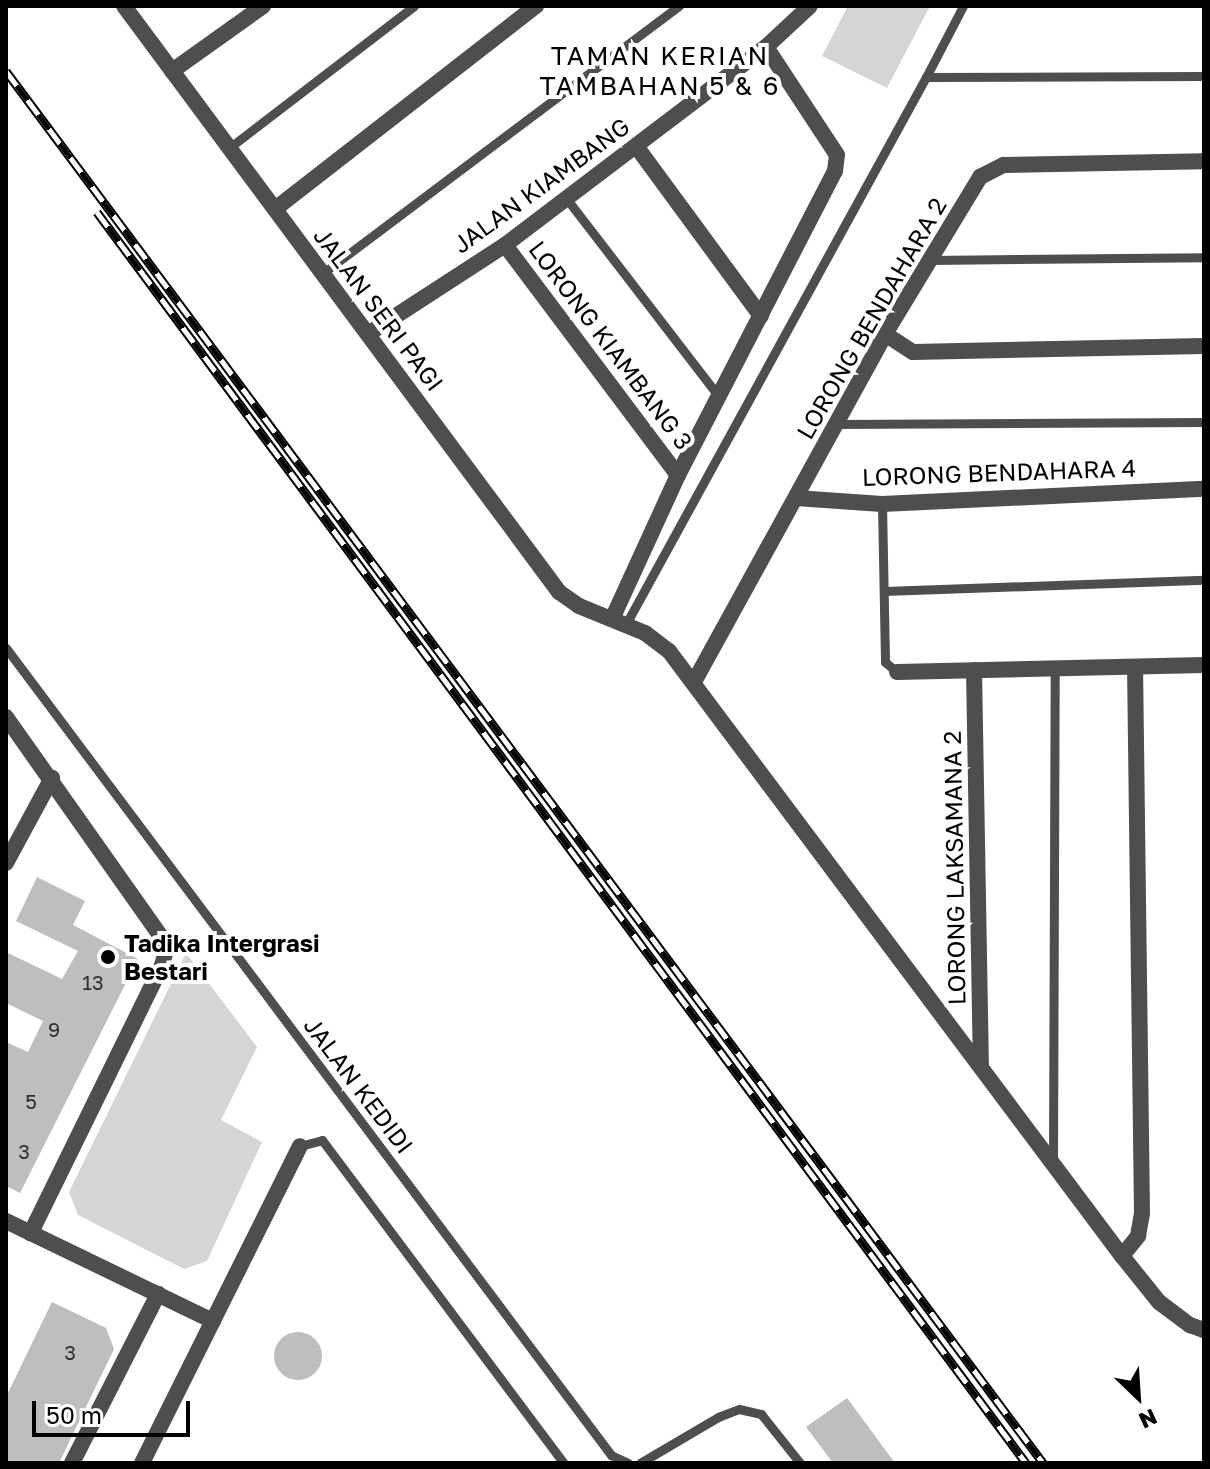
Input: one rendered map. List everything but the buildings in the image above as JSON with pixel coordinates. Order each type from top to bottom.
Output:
[{"type":"street","points":[[172,71],[263,6]]},
{"type":"street","points":[[275,209],[536,6]]},
{"type":"street","name":"JALAN KIAMBANG","points":[[368,334],[505,245],[766,47],[810,6]]},
{"type":"street","name":"JALAN SERI PAGI","points":[[132,9],[172,71],[559,592],[579,606],[619,621],[669,651],[1122,1256],[1159,1302],[1190,1325],[1204,1330]]},
{"type":"street","points":[[619,621],[678,475],[835,171],[837,155],[766,47]]},
{"type":"street","points":[[636,146],[761,316]]},
{"type":"street","name":"LORONG BENDAHARA 2","points":[[694,682],[885,334],[980,177],[1004,165],[1204,161]]},
{"type":"street","name":"LORONG KIAMBANG 3","points":[[505,245],[678,475]]},
{"type":"street","points":[[885,334],[913,352],[1204,346]]},
{"type":"street","name":"LORONG BENDAHARA 4","points":[[796,498],[882,504],[1204,489]]},
{"type":"street","points":[[897,672],[1204,665]]},
{"type":"street","points":[[1122,1256],[1138,1236],[1142,1213],[1135,667]]},
{"type":"street","name":"LORONG LAKSAMANA 2","points":[[974,670],[981,1065]]},
{"type":"street","points":[[6,717],[164,937],[167,951],[31,1233]]},
{"type":"street","points":[[6,863],[52,778]]},
{"type":"street","points":[[142,1463],[300,1146]]},
{"type":"street","points":[[6,1221],[213,1321]]},
{"type":"street","points":[[72,1463],[158,1294]]},
{"type":"lane","points":[[229,148],[414,6]]},
{"type":"lane","points":[[323,273],[679,6]]},
{"type":"lane","points":[[619,621],[963,6]]},
{"type":"lane","points":[[926,77],[1204,76]]},
{"type":"lane","points":[[566,198],[720,398]]},
{"type":"lane","points":[[930,260],[1204,257]]},
{"type":"lane","points":[[838,424],[1204,422]]},
{"type":"lane","points":[[882,504],[885,662],[897,672]]},
{"type":"lane","points":[[884,591],[1204,580]]},
{"type":"lane","name":"JALAN KEDIDI","points":[[6,648],[611,1455],[628,1463]]},
{"type":"lane","points":[[1053,1165],[1055,668]]},
{"type":"lane","points":[[300,1146],[322,1140],[564,1463]]},
{"type":"lane","points":[[640,1463],[718,1417],[739,1409],[761,1414],[800,1463]]},
{"type":"shaded area","points":[[848,6],[930,6],[887,88],[822,56]]},
{"type":"shaded area","points":[[186,953],[257,1047],[221,1120],[262,1142],[207,1261],[184,1269],[78,1215],[69,1192]]},
{"type":"railway","points":[[6,71],[1043,1463]]},
{"type":"railway","points":[[97,212],[1026,1463]]},
{"type":"place","name":"Tadika Intergrasi Bestari","points":[[108,957]]},
{"type":"district","name":"TAMAN KERIAN TAMBAHAN 5 & 6","points":[[660,71]]}]
